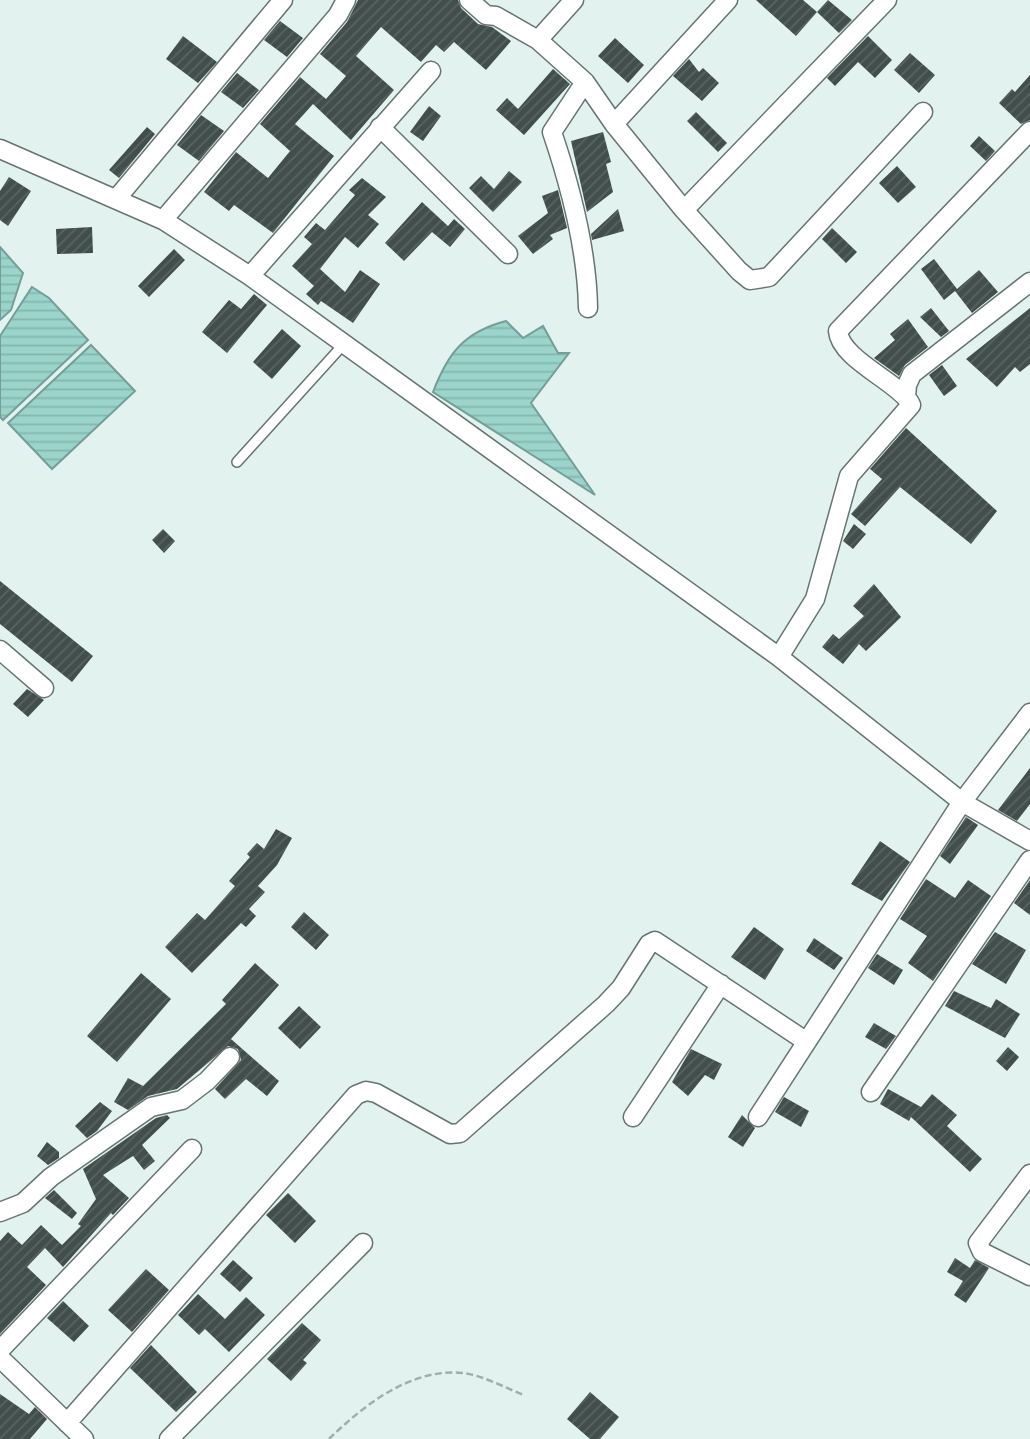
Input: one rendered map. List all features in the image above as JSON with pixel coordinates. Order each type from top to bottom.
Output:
[{"type":"street","points":[[117,198],[283,0]]},
{"type":"street","points":[[163,220],[338,15],[346,0]]},
{"type":"street","points":[[469,0],[486,15],[496,16],[538,40],[585,82],[614,124],[684,210],[739,271],[751,280],[769,277],[923,112]]},
{"type":"street","points":[[538,40],[574,0]]},
{"type":"street","points":[[614,124],[728,0]]},
{"type":"street","points":[[684,210],[887,0]]},
{"type":"street","points":[[250,276],[431,71]]},
{"type":"street","points":[[585,82],[552,132],[564,168],[587,271],[588,308]]},
{"type":"street","points":[[380,127],[508,254]]},
{"type":"street","points":[[779,657],[816,599],[849,476],[909,408],[911,402],[841,345],[838,331],[1030,131]]},
{"type":"street","points":[[0,149],[163,220],[250,276],[779,657],[962,802],[1030,841]]},
{"type":"street","points":[[906,397],[912,374],[1030,282]]},
{"type":"street","points":[[4,661],[44,688]]},
{"type":"street","points":[[758,1117],[962,802],[1030,713]]},
{"type":"street","points":[[871,1092],[1030,860]]},
{"type":"street","points":[[192,1149],[2,1362],[73,1433],[356,1095],[366,1091],[376,1093],[450,1134],[460,1133],[606,1004],[621,988],[649,944],[655,941],[801,1038],[807,1038]]},
{"type":"street","points":[[632,1117],[721,984]]},
{"type":"street","points":[[0,1212],[23,1203],[51,1177],[151,1107],[182,1100],[207,1081],[230,1057]]},
{"type":"street","points":[[1030,1174],[978,1243],[982,1252],[1030,1276]]},
{"type":"street","points":[[169,1439],[363,1243]]},
{"type":"lane","points":[[237,462],[343,345]]},
{"type":"path","points":[[330,1439],[354,1415],[380,1398],[414,1380],[439,1372],[466,1373],[524,1395]]},
{"type":"shaded area","points":[[0,247],[23,273],[11,310],[0,320]]},
{"type":"shaded area","points":[[32,287],[49,298],[88,340],[3,420],[0,417],[0,336]]},
{"type":"shaded area","points":[[506,321],[523,338],[543,326],[558,353],[569,353],[531,403],[595,495],[433,392],[445,366],[459,346],[479,331]]},
{"type":"shaded area","points":[[91,345],[135,391],[52,469],[8,423]]},
{"type":"building","points":[[358,0],[458,0],[461,8],[478,24],[492,27],[511,41],[486,70],[454,42],[444,52],[436,45],[421,62],[381,27],[356,56],[394,90],[351,140],[313,104],[295,124],[334,156],[273,233],[234,205],[229,211],[204,192],[236,152],[268,178],[290,151],[260,124],[300,77],[326,99],[346,76],[320,54],[347,22]]},
{"type":"building","points":[[756,0],[803,0],[817,12],[796,36]]},
{"type":"building","points":[[828,0],[852,20],[839,33],[817,12]]},
{"type":"building","points":[[280,21],[303,38],[287,57],[264,40]]},
{"type":"building","points":[[183,36],[217,62],[198,83],[166,59]]},
{"type":"building","points":[[868,36],[892,60],[875,78],[858,62],[835,86],[827,78]]},
{"type":"building","points":[[615,38],[644,65],[628,83],[598,56]]},
{"type":"building","points":[[910,53],[935,75],[919,93],[894,70]]},
{"type":"building","points":[[689,59],[699,72],[703,68],[719,83],[702,101],[673,76]]},
{"type":"building","points":[[553,69],[570,84],[524,135],[496,110],[507,98],[518,109]]},
{"type":"building","points":[[237,73],[259,90],[243,108],[221,92]]},
{"type":"building","points":[[1030,75],[1030,120],[1021,124],[999,103],[1012,89],[1015,92]]},
{"type":"building","points":[[429,106],[441,116],[423,141],[410,132]]},
{"type":"building","points":[[696,112],[727,143],[718,152],[687,121]]},
{"type":"building","points":[[201,115],[224,131],[199,161],[177,145]]},
{"type":"building","points":[[147,127],[155,134],[119,178],[109,170]]},
{"type":"building","points":[[603,132],[611,162],[606,164],[613,192],[587,212],[571,141]]},
{"type":"building","points":[[979,136],[995,151],[986,161],[970,146]]},
{"type":"building","points":[[897,166],[916,187],[898,203],[879,183]]},
{"type":"building","points":[[509,171],[522,182],[493,212],[469,188],[481,176],[494,189]]},
{"type":"building","points":[[9,177],[31,191],[8,226],[0,220],[0,191]]},
{"type":"building","points":[[362,178],[386,197],[368,215],[379,224],[358,248],[345,237],[320,269],[345,292],[360,270],[380,284],[353,323],[321,301],[318,305],[306,294],[314,286],[292,266],[312,244],[304,237],[316,223],[325,230],[355,195],[349,190]]},
{"type":"building","points":[[558,190],[567,228],[550,235],[553,239],[533,254],[518,236],[548,213],[542,196]]},
{"type":"building","points":[[422,202],[448,226],[454,219],[465,229],[450,247],[432,232],[404,261],[385,243]]},
{"type":"building","points":[[618,209],[624,231],[592,240],[591,234]]},
{"type":"building","points":[[92,227],[93,253],[57,254],[56,229]]},
{"type":"building","points":[[832,228],[857,252],[846,263],[822,239]]},
{"type":"building","points":[[174,249],[185,260],[149,297],[138,286]]},
{"type":"building","points":[[934,259],[957,289],[979,270],[998,292],[972,313],[955,291],[944,300],[921,269]]},
{"type":"building","points":[[254,294],[267,305],[227,353],[202,332],[229,300],[241,309]]},
{"type":"building","points":[[931,308],[949,331],[941,337],[920,317]]},
{"type":"building","points":[[1030,308],[1030,364],[1020,372],[1015,367],[997,387],[966,359]]},
{"type":"building","points":[[908,319],[928,347],[905,365],[899,376],[874,358],[895,340],[890,334]]},
{"type":"building","points":[[282,329],[301,346],[272,379],[253,362]]},
{"type":"building","points":[[942,365],[957,386],[944,396],[929,375]]},
{"type":"building","points":[[906,428],[997,511],[971,544],[900,487],[865,526],[851,514],[882,479],[870,469]]},
{"type":"building","points":[[854,524],[866,534],[853,549],[843,541]]},
{"type":"building","points":[[163,529],[175,541],[164,553],[152,540]]},
{"type":"building","points":[[0,581],[93,656],[72,682],[0,624]]},
{"type":"building","points":[[874,584],[901,617],[866,651],[859,644],[843,664],[822,647],[833,634],[839,639],[864,616],[853,606]]},
{"type":"building","points":[[27,689],[44,700],[28,717],[13,704]]},
{"type":"building","points":[[1030,768],[1030,804],[1017,821],[998,810]]},
{"type":"building","points":[[966,817],[978,825],[950,864],[940,856]]},
{"type":"building","points":[[276,829],[292,838],[277,865],[258,886],[265,892],[249,909],[256,916],[246,927],[241,923],[192,973],[165,947],[197,913],[205,920],[235,886],[229,881],[250,857],[247,854],[257,843],[264,849]]},
{"type":"building","points":[[880,841],[910,862],[882,901],[851,884]]},
{"type":"building","points":[[926,879],[955,898],[968,880],[991,896],[933,981],[908,963],[927,936],[900,919]]},
{"type":"building","points":[[1030,880],[1030,915],[1014,903]]},
{"type":"building","points":[[304,912],[329,935],[316,950],[291,927]]},
{"type":"building","points":[[754,927],[784,949],[765,980],[731,957]]},
{"type":"building","points":[[995,932],[1026,950],[1006,984],[972,964]]},
{"type":"building","points":[[814,938],[843,958],[834,970],[806,951]]},
{"type":"building","points":[[877,954],[903,970],[894,985],[868,968]]},
{"type":"building","points":[[255,963],[279,985],[231,1039],[279,1081],[267,1096],[246,1079],[225,1099],[215,1089],[241,1060],[238,1049],[228,1046],[177,1089],[148,1096],[128,1110],[114,1102],[128,1078],[143,1086],[226,1004],[222,1000]]},
{"type":"building","points":[[141,973],[171,999],[117,1062],[87,1036]]},
{"type":"building","points":[[954,991],[991,1008],[996,999],[1020,1014],[1005,1038],[945,1006]]},
{"type":"building","points":[[299,1006],[321,1027],[300,1049],[278,1028]]},
{"type":"building","points":[[874,1023],[896,1036],[886,1049],[865,1037]]},
{"type":"building","points":[[1008,1047],[1019,1057],[1007,1071],[996,1061]]},
{"type":"building","points":[[691,1049],[722,1064],[714,1080],[705,1075],[688,1096],[672,1082]]},
{"type":"building","points":[[888,1089],[921,1107],[932,1094],[957,1115],[947,1126],[982,1159],[970,1172],[911,1117],[909,1121],[880,1104]]},
{"type":"building","points":[[784,1097],[809,1111],[801,1127],[775,1112]]},
{"type":"building","points":[[100,1102],[112,1111],[97,1131],[87,1138],[75,1126]]},
{"type":"building","points":[[167,1115],[170,1118],[142,1145],[155,1161],[144,1170],[133,1156],[103,1175],[129,1198],[113,1215],[111,1213],[63,1267],[45,1248],[27,1267],[46,1285],[0,1334],[0,1241],[8,1232],[22,1245],[41,1225],[62,1245],[81,1226],[78,1224],[96,1199],[83,1169],[156,1118]]},
{"type":"building","points":[[742,1115],[755,1128],[743,1147],[728,1137]]},
{"type":"building","points":[[47,1142],[59,1152],[59,1158],[48,1165],[37,1156]]},
{"type":"building","points":[[54,1190],[77,1213],[72,1219],[45,1198]]},
{"type":"building","points":[[288,1193],[316,1221],[295,1243],[266,1215]]},
{"type":"building","points":[[955,1258],[970,1268],[975,1260],[989,1268],[966,1303],[954,1295],[963,1281],[947,1272]]},
{"type":"building","points":[[233,1260],[253,1278],[240,1292],[220,1274]]},
{"type":"building","points":[[146,1269],[169,1290],[132,1332],[108,1310]]},
{"type":"building","points":[[198,1294],[225,1319],[246,1297],[265,1315],[229,1352],[205,1329],[199,1335],[178,1315]]},
{"type":"building","points":[[63,1301],[89,1326],[74,1342],[47,1318]]},
{"type":"building","points":[[302,1323],[321,1340],[303,1360],[307,1363],[291,1381],[267,1359]]},
{"type":"building","points":[[151,1345],[197,1392],[176,1412],[130,1368]]},
{"type":"building","points":[[590,1392],[619,1417],[600,1439],[590,1439],[567,1419]]},
{"type":"building","points":[[0,1394],[29,1414],[35,1407],[47,1419],[30,1439],[0,1439]]}]
